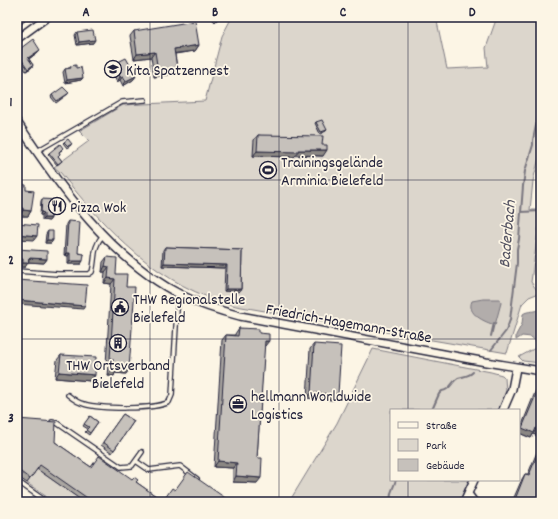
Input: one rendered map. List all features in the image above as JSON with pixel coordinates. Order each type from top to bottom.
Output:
[{"type":"street","points":[[17,39],[47,17]]},
{"type":"street","name":"Friedrich-Hagemann-Straße","points":[[17,122],[36,151],[74,202],[103,235],[144,271],[182,296],[240,316],[516,368],[541,371]]},
{"type":"street","points":[[503,409],[512,388],[516,368]]},
{"type":"street","points":[[464,502],[474,481]]},
{"type":"street","points":[[468,494],[474,502]]},
{"type":"lane","points":[[36,151],[122,102],[145,100]]},
{"type":"lane","points":[[17,271],[58,274],[89,274],[92,272],[96,246],[103,235]]},
{"type":"lane","points":[[68,395],[74,400],[83,404],[97,407],[143,407],[169,402],[172,395],[177,310],[178,303],[182,296]]},
{"type":"lane","points":[[50,422],[57,423],[121,467],[132,466],[142,452]]},
{"type":"lane","points":[[136,461],[149,470],[180,466],[199,480]]},
{"type":"lane","points":[[17,481],[47,502]]},
{"type":"green space","points":[[232,17],[436,17],[447,69],[488,67],[486,48],[497,17],[541,17],[541,150],[533,181],[530,210],[541,210],[531,282],[539,293],[529,297],[522,304],[507,353],[236,306],[208,297],[159,271],[137,254],[116,236],[54,167],[89,141],[79,131],[123,105],[205,101],[222,36]]},
{"type":"green space","points":[[541,345],[541,363],[523,361],[519,357]]},
{"type":"green space","points":[[373,349],[491,372],[502,375],[505,378],[506,391],[498,409],[390,409],[390,481],[469,481],[459,502],[289,502],[337,423]]},
{"type":"green space","points":[[37,469],[84,502],[54,502],[27,483]]},
{"type":"shaded area","points":[[483,299],[500,299],[501,303],[495,325],[482,320],[474,314],[472,310],[472,301]]},
{"type":"shaded area","points":[[541,308],[540,319],[542,333],[540,340],[536,341],[531,337],[522,336],[516,340],[516,335],[522,324],[523,314]]},
{"type":"building","points":[[17,17],[28,17],[17,27]]},
{"type":"building","points":[[195,21],[199,45],[174,49],[177,68],[158,71],[155,52],[137,54],[134,31]]},
{"type":"building","points":[[93,30],[95,40],[79,42],[77,32]]},
{"type":"building","points":[[33,39],[40,50],[28,58],[33,65],[28,69],[17,51]]},
{"type":"building","points":[[126,58],[136,76],[126,81],[123,76],[120,77],[117,70],[119,69],[116,63]]},
{"type":"building","points":[[76,65],[76,68],[81,67],[83,78],[67,80],[65,69]]},
{"type":"building","points":[[63,87],[69,93],[57,101],[52,95]]},
{"type":"building","points":[[322,120],[327,130],[321,132],[316,122]]},
{"type":"building","points":[[258,135],[323,136],[322,145],[327,145],[327,150],[298,150],[298,152],[257,151]]},
{"type":"building","points":[[68,139],[72,144],[68,146],[64,142]]},
{"type":"building","points":[[60,144],[63,148],[59,152],[60,154],[58,156],[62,161],[58,164],[49,153]]},
{"type":"building","points":[[17,152],[21,158],[17,160]]},
{"type":"building","points":[[17,184],[26,185],[26,190],[34,191],[31,211],[23,210],[23,208],[17,208]]},
{"type":"building","points":[[42,199],[58,199],[64,205],[58,210],[52,202],[51,218],[44,218],[44,213],[41,212]]},
{"type":"building","points":[[68,221],[80,222],[78,253],[84,254],[83,261],[70,261],[70,253],[66,253]]},
{"type":"building","points":[[17,223],[38,225],[37,236],[17,234]]},
{"type":"building","points":[[48,231],[53,231],[53,240],[47,240]]},
{"type":"building","points":[[165,247],[242,250],[241,289],[226,289],[227,265],[164,263]]},
{"type":"building","points":[[17,249],[47,251],[47,259],[29,258],[28,263],[23,263],[23,259],[21,259],[21,257],[17,257]]},
{"type":"building","points":[[107,257],[117,258],[116,274],[127,274],[126,287],[135,287],[129,369],[118,368],[117,371],[112,370],[113,359],[110,359],[115,279],[108,278],[109,267],[105,266]]},
{"type":"building","points":[[17,280],[87,285],[85,306],[17,300]]},
{"type":"building","name":"hellmann Worldwide Logistics","points":[[239,328],[259,329],[259,333],[269,334],[269,341],[265,341],[257,458],[262,458],[261,478],[236,476],[237,463],[218,461],[226,335],[238,336]]},
{"type":"building","name":"hellmann Worldwide Logistics","points":[[314,344],[341,346],[338,394],[311,393]]},
{"type":"building","points":[[61,355],[96,357],[95,375],[59,372]]},
{"type":"building","points":[[540,385],[541,430],[536,428],[534,433],[522,428]]},
{"type":"building","points":[[123,414],[134,421],[114,450],[103,442]]},
{"type":"building","points":[[90,416],[98,422],[90,433],[86,430],[89,427],[84,424]]},
{"type":"building","points":[[17,419],[56,422],[55,442],[91,467],[99,456],[132,479],[134,477],[138,480],[136,482],[163,501],[172,488],[175,490],[188,472],[231,502],[93,502],[40,465],[30,479],[17,469]]},
{"type":"building","points":[[541,446],[541,502],[514,502],[525,474],[529,475]]},
{"type":"waterway","name":"Baderbach","points":[[539,114],[541,109]]},
{"type":"waterway","name":"Baderbach","points":[[491,350],[506,331],[510,320],[517,263],[517,249],[525,171],[533,145],[538,116]]},
{"type":"waterway","points":[[521,212],[541,211]]},
{"type":"waterway","name":"Baderbach","points":[[491,336],[494,323]]},
{"type":"waterway","name":"Baderbach","points":[[432,409],[439,394],[442,391],[449,388],[458,378],[467,376],[473,372]]},
{"type":"waterway","name":"Baderbach","points":[[390,502],[391,493],[396,481]]},
{"type":"railway","points":[[17,499],[21,502]]},
{"type":"place","name":"Kita Spatzennest","points":[[113,69]]},
{"type":"place","name":"Trainingsgelände Arminia Bielefeld","points":[[268,170]]},
{"type":"place","name":"Pizza Wok","points":[[57,206]]},
{"type":"place","name":"THW Regionalstelle Bielefeld","points":[[120,307]]},
{"type":"place","name":"THW Ortsverband Bielefeld","points":[[118,343]]},
{"type":"place","name":"hellmann Worldwide Logistics","points":[[238,404]]}]
